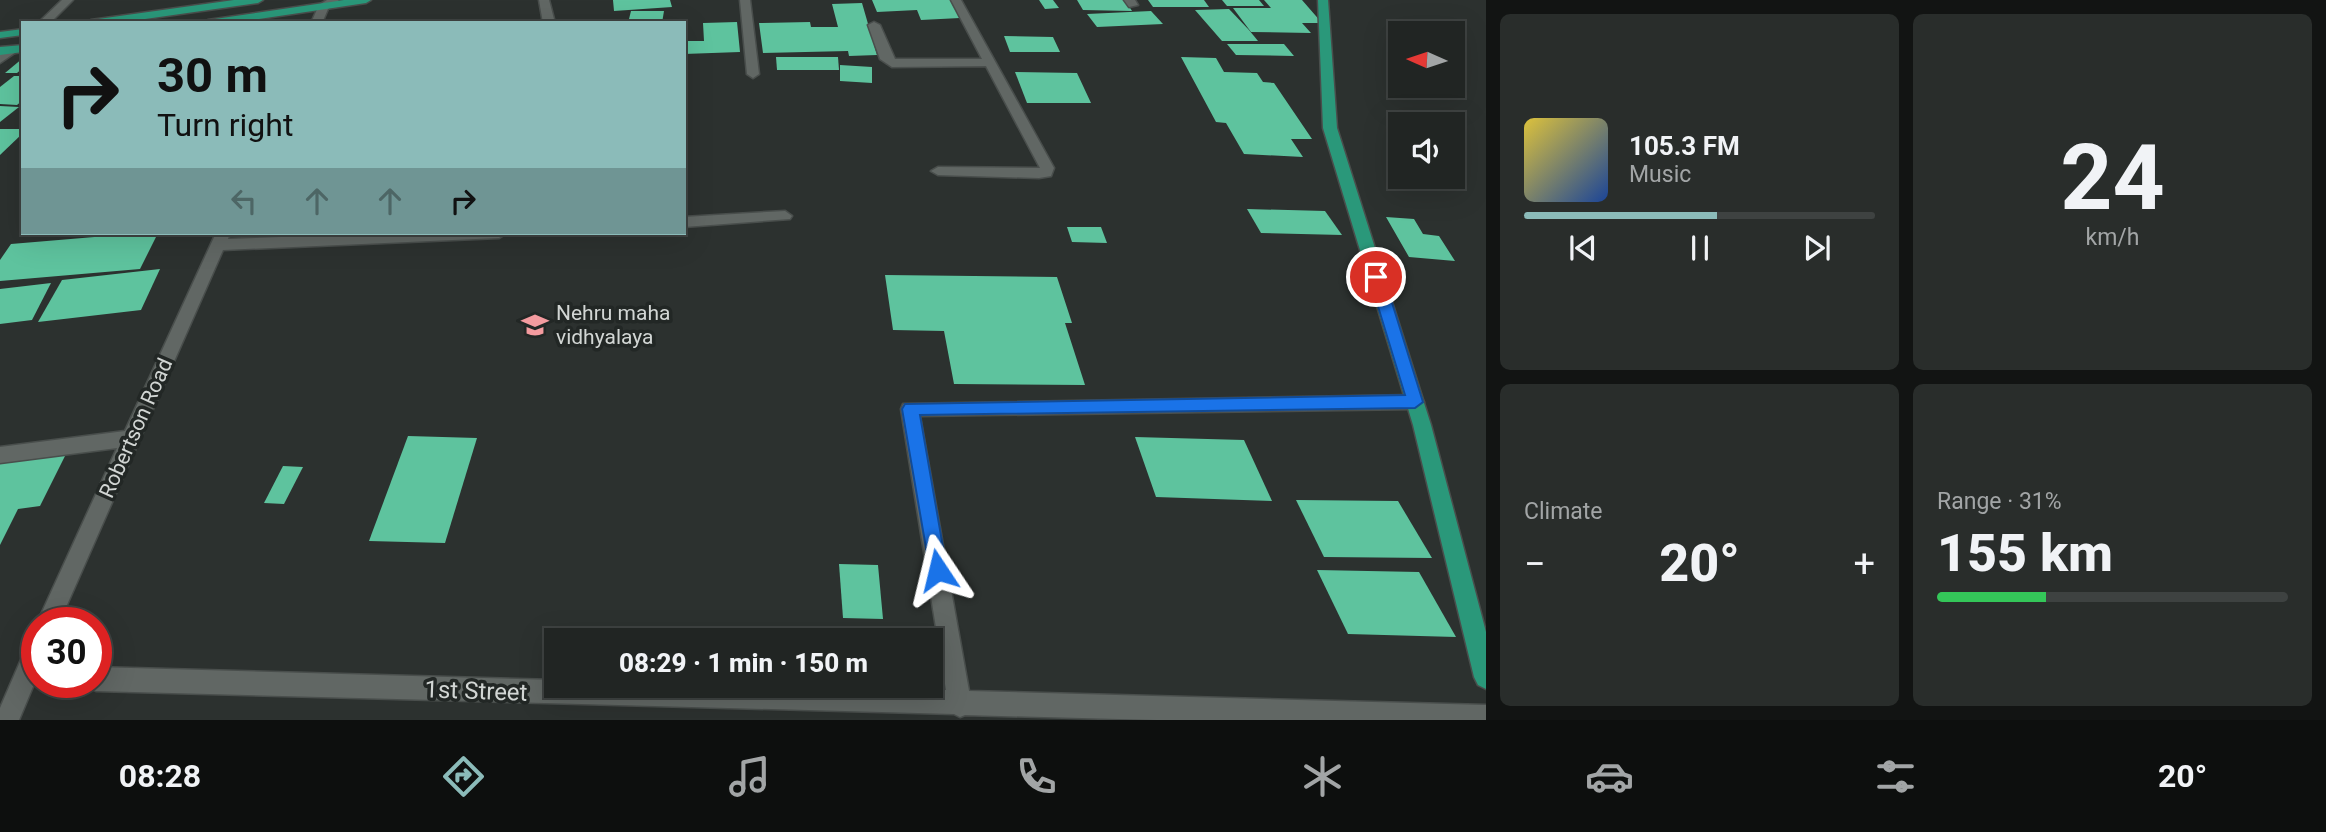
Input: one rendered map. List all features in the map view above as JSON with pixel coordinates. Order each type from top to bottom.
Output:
[{"type":"main road","points":[[106,21],[258,0]]},
{"type":"main road","points":[[222,21],[366,0]]},
{"type":"main road","points":[[1323,0],[1330,128],[1415,402],[1486,677]]},
{"type":"main road","points":[[0,35],[21,32]]},
{"type":"street","points":[[45,21],[68,0]]},
{"type":"street","points":[[317,21],[323,7],[334,0]]},
{"type":"street","points":[[544,0],[549,21]]},
{"type":"street","points":[[745,0],[753,75]]},
{"type":"street","points":[[938,171],[1046,173],[1047,168],[956,0]]},
{"type":"street","points":[[874,24],[886,59],[892,63],[990,62]]},
{"type":"street","points":[[0,59],[12,50]]},
{"type":"street","points":[[686,222],[785,216]]},
{"type":"street","points":[[220,239],[406,235]]},
{"type":"street","name":"Robertson Road","points":[[55,607],[220,239]]},
{"type":"street","points":[[960,705],[911,409],[1415,402]]},
{"type":"street","points":[[0,455],[131,438]]},
{"type":"street","name":"1st Street","points":[[112,679],[960,705],[1486,717]]},
{"type":"street","points":[[6,720],[21,693]]},
{"type":"building","points":[[613,0],[670,0],[672,7],[614,11]]},
{"type":"building","points":[[872,0],[951,0],[960,18],[921,20],[917,10],[877,12]]},
{"type":"building","points":[[1039,0],[1053,0],[1059,8],[1045,9]]},
{"type":"building","points":[[1077,0],[1125,0],[1132,11],[1083,10]]},
{"type":"building","points":[[1148,0],[1204,0],[1209,7],[1153,7]]},
{"type":"building","points":[[1222,0],[1259,0],[1264,6],[1227,6]]},
{"type":"building","points":[[1264,0],[1302,0],[1322,23],[1302,23],[1311,33],[1251,32],[1233,8],[1271,8]]},
{"type":"building","points":[[862,3],[877,55],[849,56],[848,51],[763,53],[759,23],[810,22],[811,27],[838,27],[832,4]]},
{"type":"building","points":[[1229,9],[1258,41],[1222,41],[1195,10]]},
{"type":"building","points":[[631,11],[664,11],[662,21],[628,21]]},
{"type":"building","points":[[1151,11],[1163,24],[1097,27],[1087,14]]},
{"type":"building","points":[[737,22],[740,52],[686,54],[686,41],[704,41],[703,23]]},
{"type":"building","points":[[1004,36],[1053,37],[1060,52],[1010,52]]},
{"type":"building","points":[[1227,44],[1284,44],[1294,56],[1236,55]]},
{"type":"building","points":[[776,57],[838,57],[839,70],[777,70]]},
{"type":"building","points":[[1181,57],[1216,58],[1224,72],[1257,73],[1263,82],[1274,83],[1312,139],[1291,139],[1303,157],[1244,154],[1226,123],[1216,122]]},
{"type":"building","points":[[21,60],[21,70],[17,73],[5,73]]},
{"type":"building","points":[[840,65],[872,67],[872,83],[840,81]]},
{"type":"building","points":[[1015,72],[1077,73],[1091,103],[1027,103]]},
{"type":"building","points":[[14,76],[21,76],[21,102],[17,105],[0,104],[0,87]]},
{"type":"building","points":[[0,106],[19,107],[0,122]]},
{"type":"building","points":[[0,129],[21,129],[21,135],[0,155]]},
{"type":"building","points":[[1247,209],[1325,211],[1342,235],[1261,233]]},
{"type":"building","points":[[1386,217],[1414,219],[1423,234],[1439,236],[1455,261],[1409,257]]},
{"type":"building","points":[[1067,227],[1101,227],[1107,243],[1072,242]]},
{"type":"building","points":[[118,235],[157,235],[140,269],[0,281],[0,260],[11,244]]},
{"type":"building","points":[[160,269],[141,310],[38,322],[62,280]]},
{"type":"building","points":[[885,275],[1057,277],[1072,323],[1065,323],[1085,385],[954,384],[944,331],[893,330]]},
{"type":"building","points":[[51,283],[32,320],[0,324],[0,289]]},
{"type":"building","points":[[408,436],[477,438],[445,543],[369,541]]},
{"type":"building","points":[[1135,437],[1244,440],[1272,501],[1156,497]]},
{"type":"building","points":[[66,454],[40,506],[18,509],[0,545],[0,461]]},
{"type":"building","points":[[283,466],[303,467],[284,504],[264,503]]},
{"type":"building","points":[[1296,500],[1398,501],[1432,558],[1324,557]]},
{"type":"building","points":[[839,564],[878,565],[883,619],[843,618]]},
{"type":"building","points":[[1317,570],[1419,572],[1456,637],[1348,634]]},
{"type":"place","name":"Nehru maha vidhyalaya","points":[[535,325]]},
{"type":"route","points":[[938,570],[911,409],[1415,402],[1376,277]]}]
